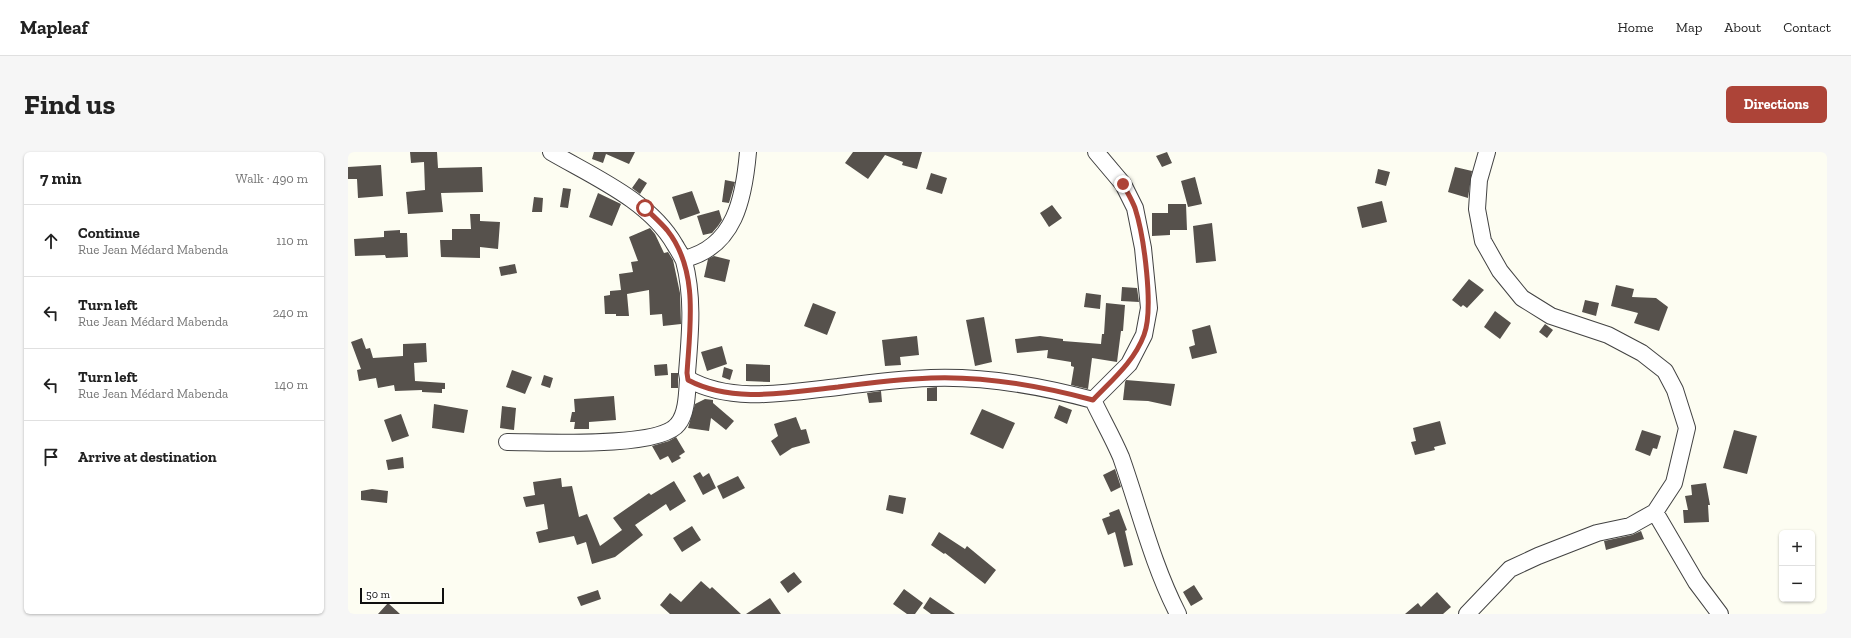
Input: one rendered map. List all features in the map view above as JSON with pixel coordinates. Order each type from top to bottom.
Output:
[{"type":"street","points":[[507,442],[623,441],[662,435],[671,431],[679,424],[685,404],[691,328],[690,290],[684,259],[667,230],[645,208],[551,152]]},
{"type":"street","points":[[684,259],[698,256],[712,247],[726,234],[739,206],[746,173],[748,152]]},
{"type":"street","points":[[1093,400],[1129,364],[1144,335],[1149,308],[1143,248],[1135,208],[1123,184],[1096,152]]},
{"type":"street","points":[[1467,614],[1510,569],[1538,556],[1597,533],[1630,526],[1655,512],[1674,483],[1688,428],[1675,390],[1665,370],[1642,353],[1608,335],[1551,316],[1522,298],[1500,272],[1483,241],[1477,209],[1479,180],[1487,152]]},
{"type":"street","points":[[688,380],[721,391],[753,394],[794,393],[930,378],[963,377],[1041,388],[1093,400]]},
{"type":"street","points":[[1093,400],[1120,456],[1144,533],[1165,589],[1178,614]]},
{"type":"street","points":[[1655,512],[1696,582],[1720,614]]},
{"type":"building","points":[[410,152],[437,152],[438,168],[482,167],[483,192],[441,193],[443,212],[408,214],[406,192],[425,190],[424,162],[411,163]]},
{"type":"building","points":[[594,152],[635,152],[629,164],[606,154],[603,163],[592,159]]},
{"type":"building","points":[[853,152],[922,152],[917,169],[902,165],[903,162],[885,155],[868,179],[845,163]]},
{"type":"building","points":[[1167,152],[1172,163],[1162,167],[1156,156]]},
{"type":"building","points":[[381,165],[383,196],[358,198],[357,179],[348,179],[348,167]]},
{"type":"building","points":[[1455,167],[1472,171],[1468,198],[1448,192]]},
{"type":"building","points":[[1378,169],[1390,172],[1386,186],[1375,183]]},
{"type":"building","points":[[931,173],[947,178],[942,194],[926,189]]},
{"type":"building","points":[[1195,177],[1202,204],[1188,207],[1181,181]]},
{"type":"building","points":[[639,178],[647,183],[640,194],[632,188]]},
{"type":"building","points":[[725,180],[735,182],[729,203],[722,202]]},
{"type":"building","points":[[563,188],[571,189],[568,208],[560,207]]},
{"type":"building","points":[[692,191],[700,213],[680,220],[672,197]]},
{"type":"building","points":[[598,193],[621,204],[612,226],[589,217]]},
{"type":"building","points":[[534,197],[543,198],[542,212],[532,212]]},
{"type":"building","points":[[1382,201],[1387,222],[1362,228],[1357,207]]},
{"type":"building","points":[[1168,204],[1186,204],[1187,230],[1170,230],[1170,235],[1152,236],[1152,213],[1168,213]]},
{"type":"building","points":[[1052,205],[1062,218],[1049,227],[1040,213]]},
{"type":"building","points":[[719,210],[722,220],[712,233],[703,235],[697,216]]},
{"type":"building","points":[[470,214],[480,214],[480,221],[500,222],[498,249],[480,247],[480,258],[441,257],[440,240],[452,240],[452,229],[471,229]]},
{"type":"building","points":[[1212,223],[1216,261],[1196,263],[1193,226]]},
{"type":"building","points":[[650,228],[655,234],[664,253],[668,252],[673,260],[680,293],[681,324],[663,326],[662,314],[650,315],[649,290],[627,294],[629,316],[605,314],[604,296],[610,295],[610,291],[621,290],[619,274],[633,272],[631,262],[638,261],[629,237]]},
{"type":"building","points":[[400,230],[400,233],[407,233],[408,257],[386,258],[385,255],[355,256],[354,239],[384,237],[384,231]]},
{"type":"building","points":[[714,256],[730,260],[725,282],[704,277],[708,259]]},
{"type":"building","points":[[515,264],[517,273],[501,276],[499,267]]},
{"type":"building","points":[[1469,279],[1484,290],[1467,308],[1463,305],[1461,307],[1452,300]]},
{"type":"building","points":[[1616,285],[1634,289],[1632,297],[1656,298],[1668,307],[1659,331],[1634,323],[1638,313],[1611,306]]},
{"type":"building","points":[[1122,287],[1137,288],[1139,302],[1121,301]]},
{"type":"building","points":[[1086,293],[1101,295],[1100,309],[1084,307]]},
{"type":"building","points":[[1585,300],[1599,303],[1596,316],[1582,312]]},
{"type":"building","points":[[813,303],[836,312],[827,335],[804,326]]},
{"type":"building","points":[[1106,303],[1125,305],[1123,331],[1121,331],[1117,362],[1092,358],[1088,389],[1071,385],[1074,367],[1071,366],[1071,362],[1047,358],[1048,350],[1017,353],[1015,339],[1040,336],[1063,339],[1063,341],[1101,344],[1102,334],[1104,334]]},
{"type":"building","points":[[1495,311],[1511,323],[1500,339],[1484,327]]},
{"type":"building","points":[[984,317],[992,362],[975,366],[966,320]]},
{"type":"building","points":[[1545,324],[1553,330],[1547,338],[1539,332]]},
{"type":"building","points":[[1210,325],[1217,353],[1192,359],[1189,347],[1195,345],[1192,330]]},
{"type":"building","points":[[917,336],[919,355],[900,357],[901,365],[885,366],[882,340]]},
{"type":"building","points":[[362,338],[366,349],[370,348],[373,358],[403,356],[403,344],[426,343],[427,362],[414,363],[415,381],[445,383],[445,389],[442,389],[442,393],[422,392],[422,390],[395,391],[394,385],[378,388],[376,378],[359,381],[357,370],[361,369],[351,342]]},
{"type":"building","points":[[722,346],[727,364],[707,371],[701,352]]},
{"type":"building","points":[[667,364],[668,375],[655,376],[654,365]]},
{"type":"building","points":[[746,364],[770,365],[770,382],[746,381]]},
{"type":"building","points":[[724,367],[733,370],[730,380],[722,377]]},
{"type":"building","points":[[512,370],[532,377],[525,394],[506,387]]},
{"type":"building","points":[[671,373],[678,373],[678,388],[671,388]]},
{"type":"building","points":[[544,375],[553,378],[550,388],[541,385]]},
{"type":"building","points":[[1126,380],[1175,384],[1171,406],[1148,401],[1123,400]]},
{"type":"building","points":[[937,387],[937,401],[927,401],[927,388]]},
{"type":"building","points":[[881,391],[882,402],[869,403],[867,393]]},
{"type":"building","points":[[614,396],[616,420],[589,422],[589,429],[574,429],[575,422],[570,422],[572,412],[575,412],[574,399]]},
{"type":"building","points":[[705,399],[713,400],[713,403],[734,421],[726,430],[711,418],[709,431],[688,428],[695,404]]},
{"type":"building","points":[[434,404],[468,410],[464,433],[432,428]]},
{"type":"building","points":[[1059,405],[1072,410],[1067,424],[1054,418]]},
{"type":"building","points":[[502,406],[516,408],[514,430],[500,428]]},
{"type":"building","points":[[982,409],[1015,423],[1003,449],[970,434]]},
{"type":"building","points":[[401,414],[409,436],[392,442],[384,420]]},
{"type":"building","points":[[796,417],[801,430],[806,429],[810,443],[792,448],[780,456],[771,441],[778,436],[774,424]]},
{"type":"building","points":[[1440,421],[1446,444],[1434,447],[1435,450],[1415,455],[1411,442],[1416,441],[1413,428]]},
{"type":"building","points":[[1642,430],[1661,436],[1657,449],[1653,448],[1650,456],[1635,450]]},
{"type":"building","points":[[1734,430],[1757,436],[1747,474],[1723,468]]},
{"type":"building","points":[[676,437],[685,452],[679,456],[681,458],[672,463],[668,456],[660,460],[652,446],[669,441]]},
{"type":"building","points":[[403,457],[404,468],[388,470],[386,460]]},
{"type":"building","points":[[1115,469],[1121,487],[1111,492],[1103,475]]},
{"type":"building","points":[[700,472],[703,477],[709,473],[716,488],[703,495],[693,476]]},
{"type":"building","points":[[738,476],[745,488],[723,499],[717,486]]},
{"type":"building","points":[[561,478],[562,487],[572,486],[579,517],[587,514],[600,546],[622,530],[613,518],[649,493],[651,495],[674,481],[686,501],[670,511],[666,504],[635,525],[643,535],[615,557],[592,564],[586,542],[577,545],[574,536],[539,543],[536,532],[548,529],[544,504],[526,507],[523,497],[535,495],[533,482]]},
{"type":"building","points":[[1706,483],[1710,505],[1708,505],[1709,522],[1684,523],[1683,510],[1688,510],[1685,496],[1692,495],[1691,485]]},
{"type":"building","points":[[372,489],[388,491],[387,503],[361,500],[361,491]]},
{"type":"building","points":[[889,495],[906,498],[903,514],[886,510]]},
{"type":"building","points":[[1119,509],[1127,530],[1125,531],[1133,565],[1124,567],[1115,532],[1108,535],[1102,519],[1110,516],[1109,513]]},
{"type":"building","points":[[692,526],[701,540],[682,552],[673,538]]},
{"type":"building","points":[[1641,531],[1644,539],[1606,550],[1604,541],[1632,535]]},
{"type":"building","points":[[939,532],[965,549],[967,546],[996,570],[985,584],[945,553],[944,554],[931,545]]},
{"type":"building","points":[[794,572],[802,582],[788,593],[780,582]]},
{"type":"building","points":[[701,581],[710,589],[712,587],[741,614],[670,614],[660,605],[670,593],[681,602]]},
{"type":"building","points":[[1194,585],[1203,599],[1191,606],[1183,592]]},
{"type":"building","points":[[904,589],[923,603],[915,614],[907,614],[893,604]]},
{"type":"building","points":[[598,590],[601,599],[581,606],[577,597]]},
{"type":"building","points":[[1437,592],[1451,607],[1443,614],[1405,614],[1418,603],[1421,607]]},
{"type":"building","points":[[930,597],[955,614],[931,614],[923,608]]},
{"type":"building","points":[[770,598],[781,614],[746,614]]},
{"type":"building","points":[[388,603],[400,614],[378,614]]},
{"type":"route","points":[[645,208],[667,230],[684,259],[690,290],[691,328],[687,373],[688,380],[721,391],[753,394],[794,393],[837,387],[930,378],[963,377],[1034,387],[1093,400],[1129,364],[1144,335],[1149,308],[1143,248],[1135,208],[1123,184]]}]
